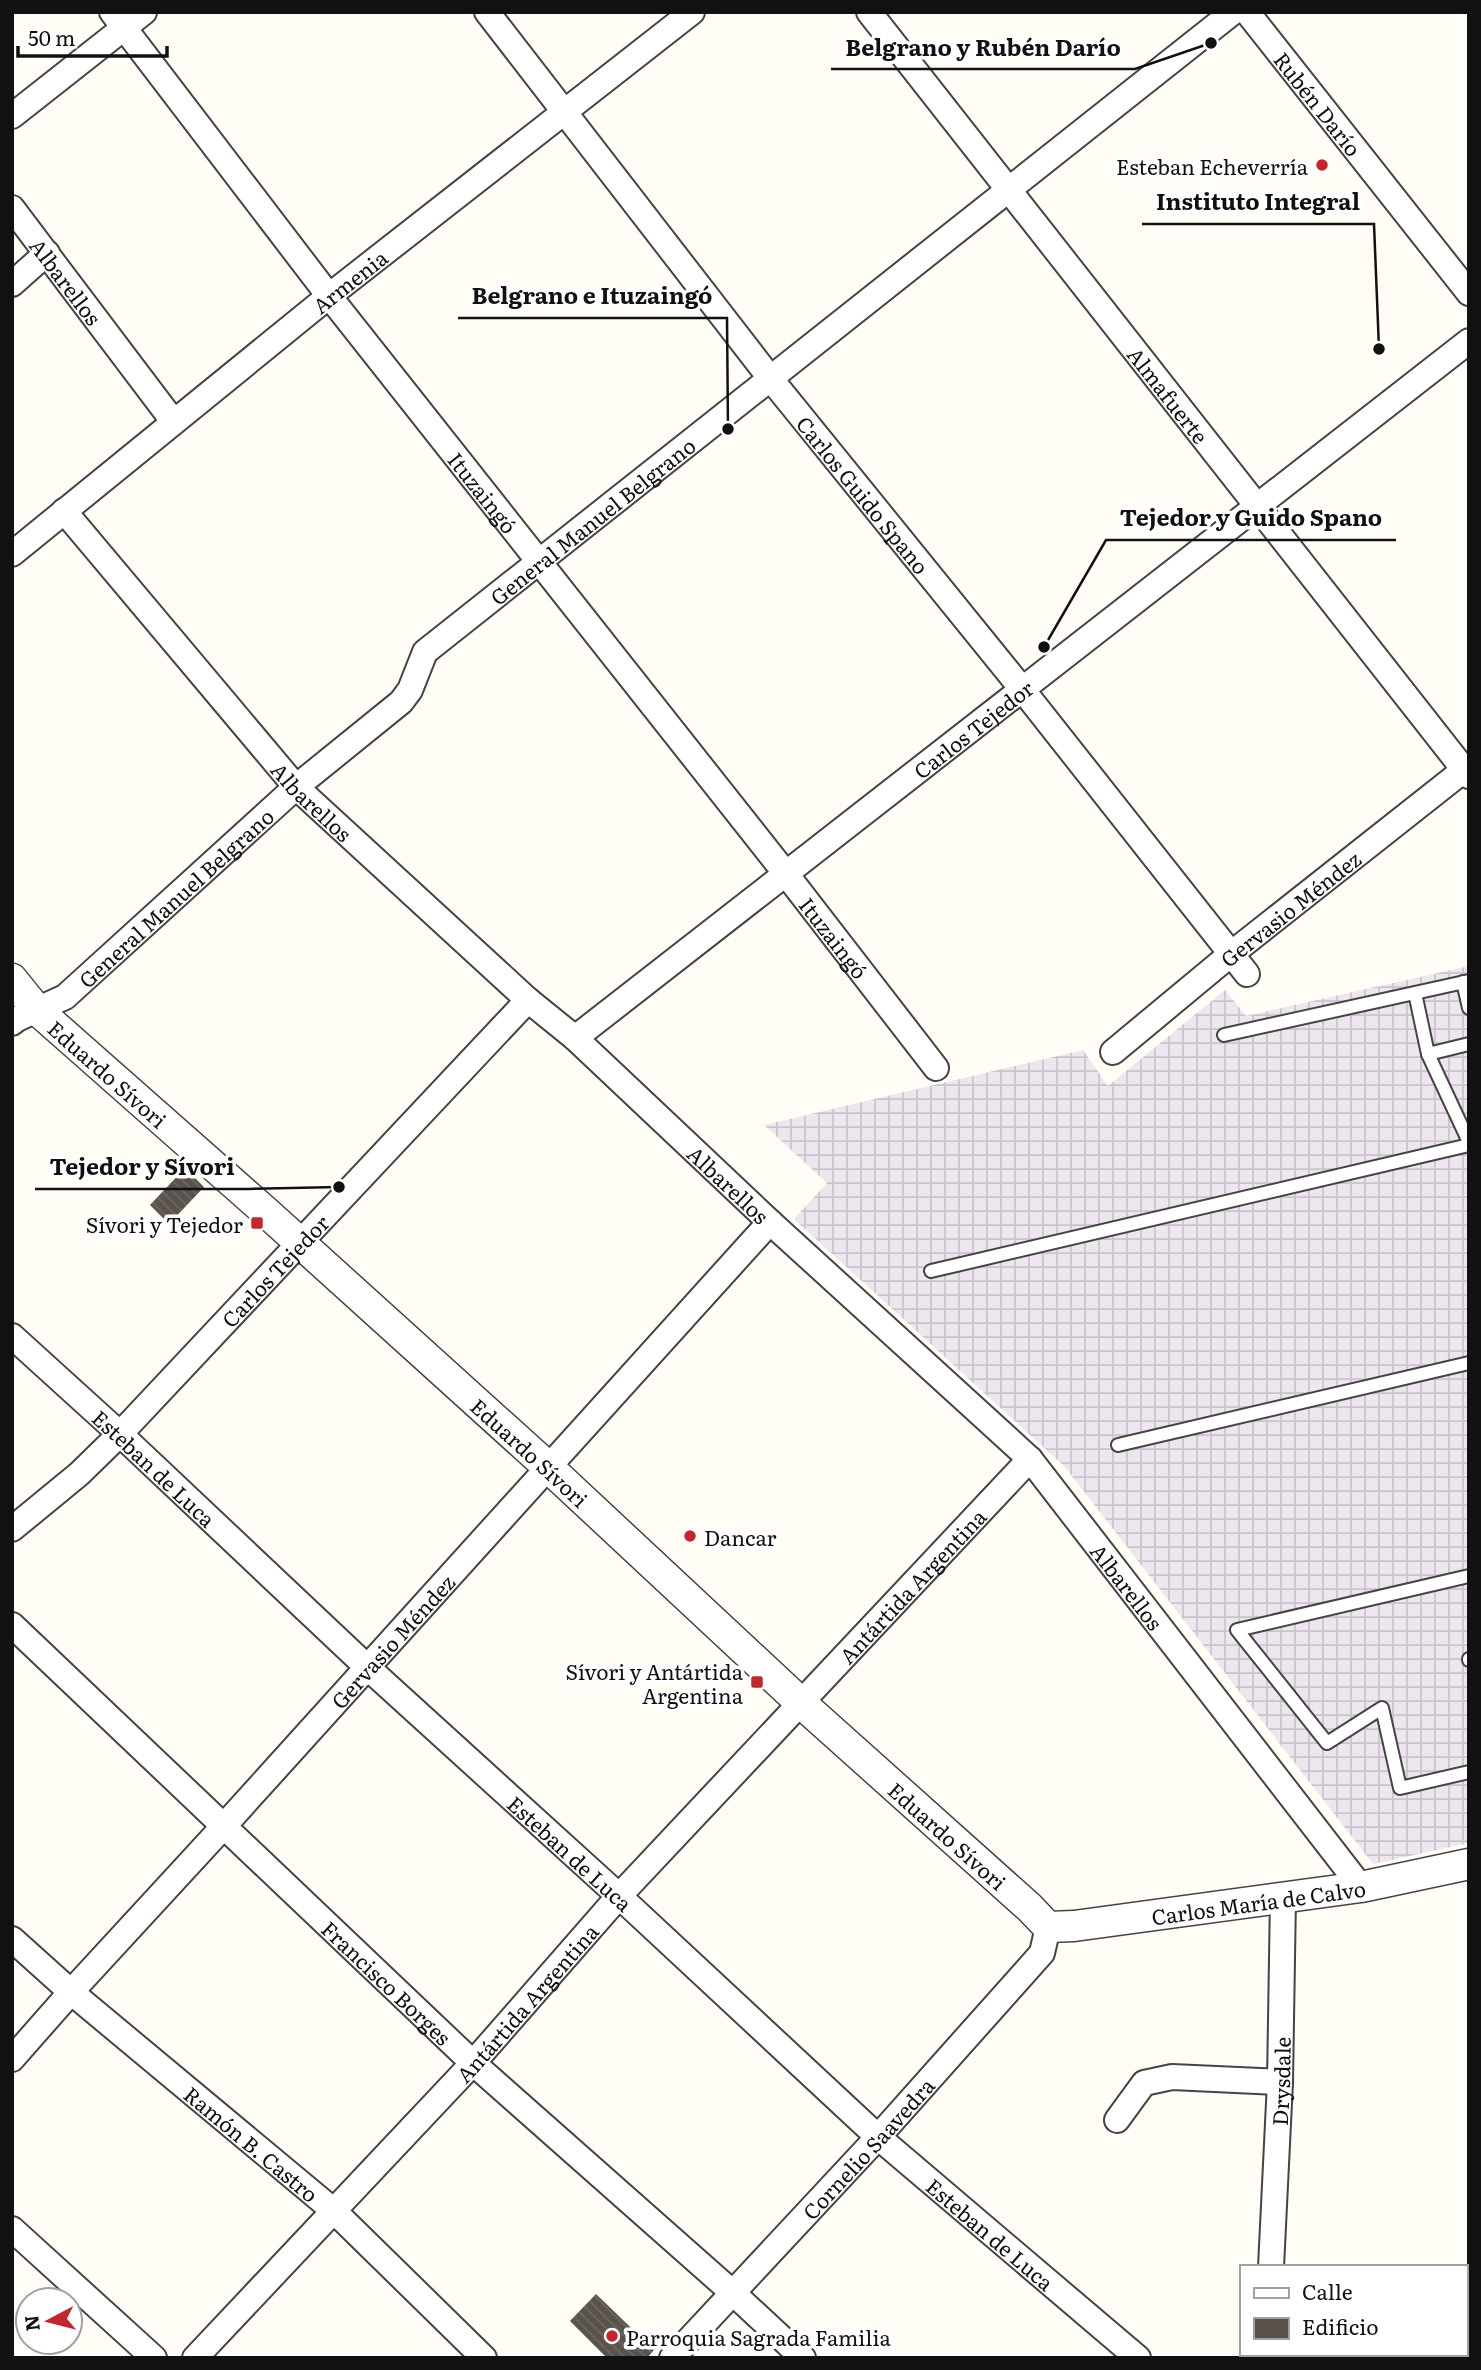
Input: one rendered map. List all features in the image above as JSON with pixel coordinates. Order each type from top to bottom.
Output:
[{"type":"street","points":[[12,116],[118,20],[144,12]]},
{"type":"street","name":"Carlos Guido Spano","points":[[487,12],[770,378],[1022,689],[1239,964]]},
{"type":"street","name":"Armenia","points":[[12,554],[329,296],[692,12]]},
{"type":"street","name":"Almafuerte","points":[[869,12],[1467,771]]},
{"type":"street","name":"General Manuel Belgrano","points":[[25,1017],[65,997],[296,787],[401,702],[410,690],[425,652],[1233,12]]},
{"type":"street","name":"Rubén Darío","points":[[1247,12],[1469,293]]},
{"type":"street","name":"Ituzaingó","points":[[118,20],[329,296],[936,1068]]},
{"type":"street","name":"Albarellos","points":[[12,208],[173,421]]},
{"type":"street","points":[[12,284],[47,253]]},
{"type":"street","name":"Carlos Tejedor","points":[[575,1038],[1469,341]]},
{"type":"street","name":"Albarellos","points":[[64,511],[296,787],[528,1000],[575,1038],[770,1222],[1030,1459],[1361,1887]]},
{"type":"street","name":"Gervasio Méndez","points":[[1113,1052],[1239,964],[1467,771]]},
{"type":"street","name":"Eduardo Sívori","points":[[12,979],[25,1017],[300,1243],[1048,1927]]},
{"type":"street","name":"Carlos Tejedor","points":[[12,1529],[79,1474],[120,1434],[528,1000]]},
{"type":"street","name":"Gervasio Méndez","points":[[12,2059],[770,1222]]},
{"type":"street","name":"Esteban de Luca","points":[[12,1336],[878,2137],[1138,2358]]},
{"type":"street","name":"Antártida Argentina","points":[[195,2358],[473,2063],[620,1896],[1030,1459]]},
{"type":"street","name":"Francisco Borges","points":[[12,1625],[473,2063],[733,2292],[803,2358]]},
{"type":"street","name":"Carlos María de Calvo","points":[[1048,1927],[1074,1926],[1361,1887],[1469,1864]]},
{"type":"street","name":"Drysdale","points":[[1271,2265],[1280,2082],[1283,1897]]},
{"type":"street","name":"Cornelio Saavedra","points":[[672,2358],[878,2137],[1042,1953],[1048,1927]]},
{"type":"street","name":"Ramón B. Castro","points":[[12,1939],[71,1992],[334,2211],[484,2358]]},
{"type":"street","points":[[1117,2120],[1144,2082],[1172,2077],[1280,2082]]},
{"type":"street","points":[[12,2229],[154,2358]]},
{"type":"lane","points":[[1224,1035],[1466,982],[1469,1008]]},
{"type":"lane","points":[[931,1271],[1469,1144],[1428,1054],[1415,993]]},
{"type":"lane","points":[[1428,1054],[1469,1044]]},
{"type":"lane","points":[[1118,1445],[1469,1363]]},
{"type":"lane","points":[[1469,1576],[1237,1630],[1327,1743],[1382,1708],[1399,1788],[1469,1772]]},
{"type":"shaded area","points":[[1469,966],[1469,1843],[1373,1864],[1065,1467],[794,1219],[827,1183],[764,1125],[1083,1050],[1108,1086],[1225,990],[1246,1016]]},
{"type":"building","points":[[185,1168],[204,1187],[169,1224],[150,1205]]},
{"type":"building","name":"Parroquia Sagrada Familia","points":[[596,2294],[654,2350],[647,2358],[607,2358],[570,2321]]},
{"type":"place","name":"Belgrano y Rubén Darío","points":[[1211,43]]},
{"type":"place","name":"Esteban Echeverría","points":[[1322,165]]},
{"type":"place","name":"Instituto Integral","points":[[1379,349]]},
{"type":"place","name":"Belgrano e Ituzaingó","points":[[728,429]]},
{"type":"place","name":"Tejedor y Guido Spano","points":[[1044,647]]},
{"type":"place","name":"Tejedor y Sívori","points":[[339,1187]]},
{"type":"place","name":"Sívori y Tejedor","points":[[257,1223]]},
{"type":"place","name":"Dancar","points":[[690,1536]]},
{"type":"place","name":"Sívori y Antártida Argentina","points":[[757,1682]]},
{"type":"place","name":"Parroquia Sagrada Familia","points":[[612,2336]]}]
